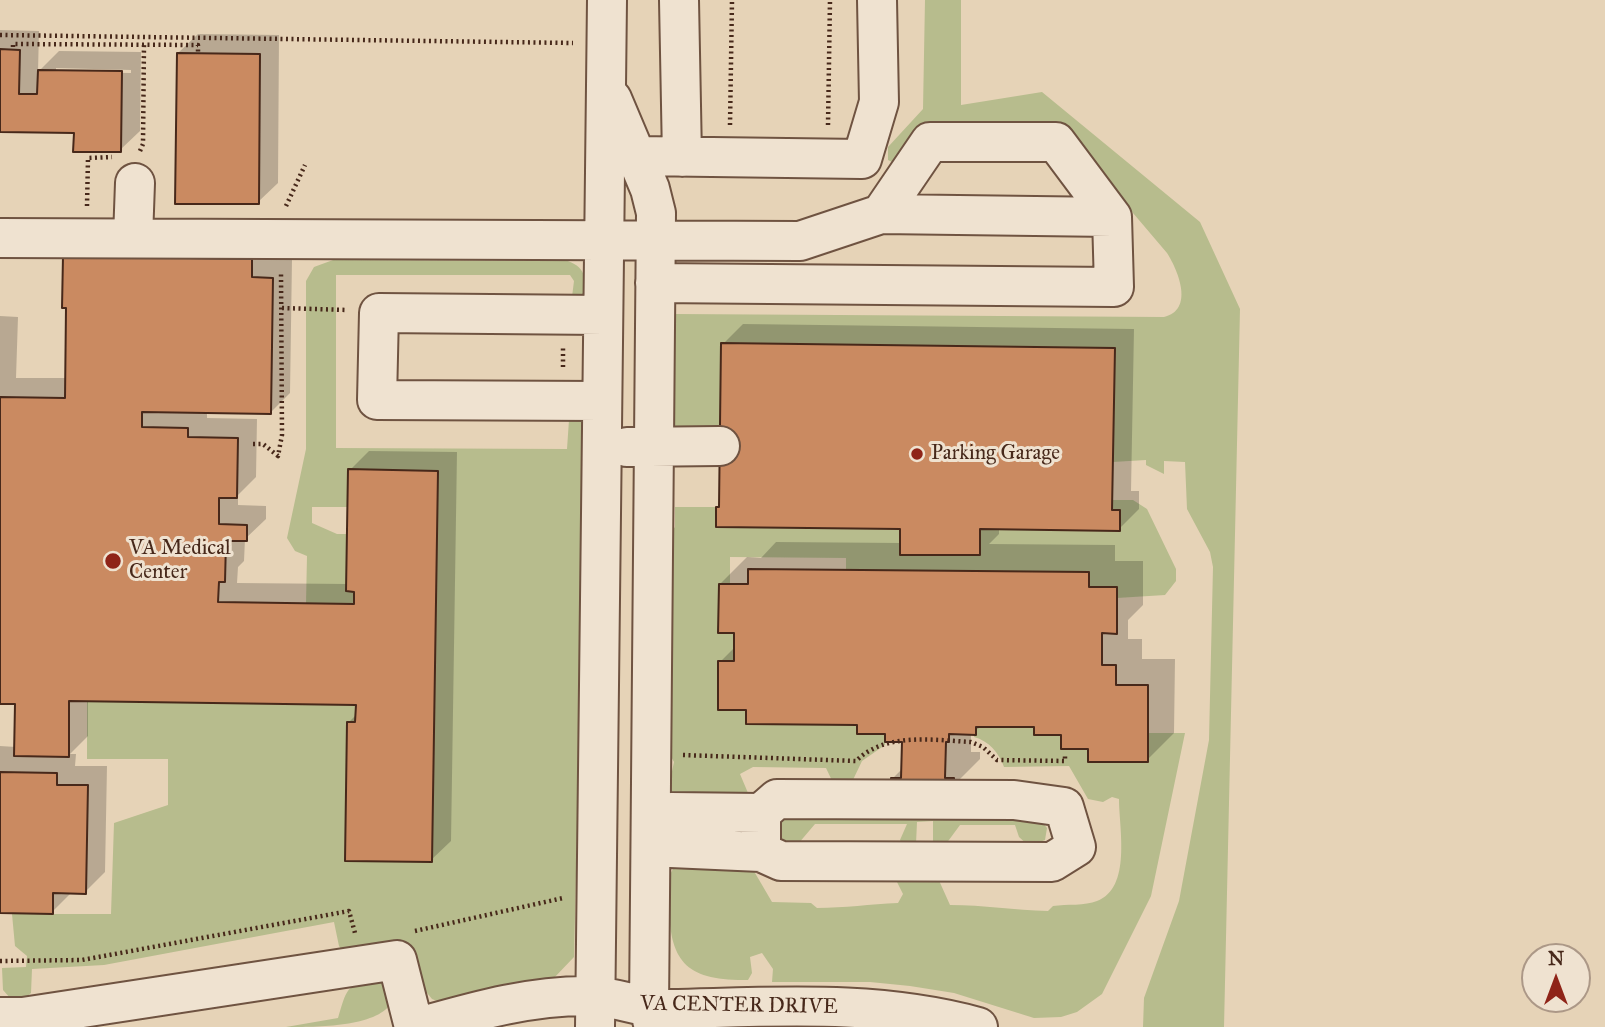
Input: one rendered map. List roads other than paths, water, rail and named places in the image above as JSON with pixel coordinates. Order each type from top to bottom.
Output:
[{"type":"street","points":[[595,1012],[607,0]]},
{"type":"street","points":[[679,0],[682,157]]},
{"type":"street","points":[[862,159],[879,102],[877,0]]},
{"type":"street","points":[[607,87],[637,156],[656,213],[652,1018]]},
{"type":"street","points":[[655,283],[1114,287],[1112,217],[1056,142],[930,142],[881,214]]},
{"type":"street","points":[[637,156],[862,159],[905,179]]},
{"type":"street","points":[[133,237],[135,172]]},
{"type":"street","points":[[0,238],[800,241],[881,214],[1112,217]]},
{"type":"street","points":[[601,401],[377,400],[379,313],[603,315]]},
{"type":"street","points":[[601,447],[720,446]]},
{"type":"street","points":[[596,823],[655,824],[671,812],[761,813],[777,799],[1014,800],[1063,807],[1076,848],[1052,862],[781,861],[761,852],[671,848],[655,824]]},
{"type":"street","points":[[761,813],[761,852]]},
{"type":"street","points":[[0,1017],[23,1017],[397,960],[416,1027]]},
{"type":"street","name":"VA CENTER DRIVE","points":[[416,1027],[505,1003],[652,1018],[830,1006],[893,1010],[978,1027]]},
{"type":"place","name":"Parking Garage","points":[[917,454]]},
{"type":"place","name":"VA Medical Center","points":[[113,561]]}]
